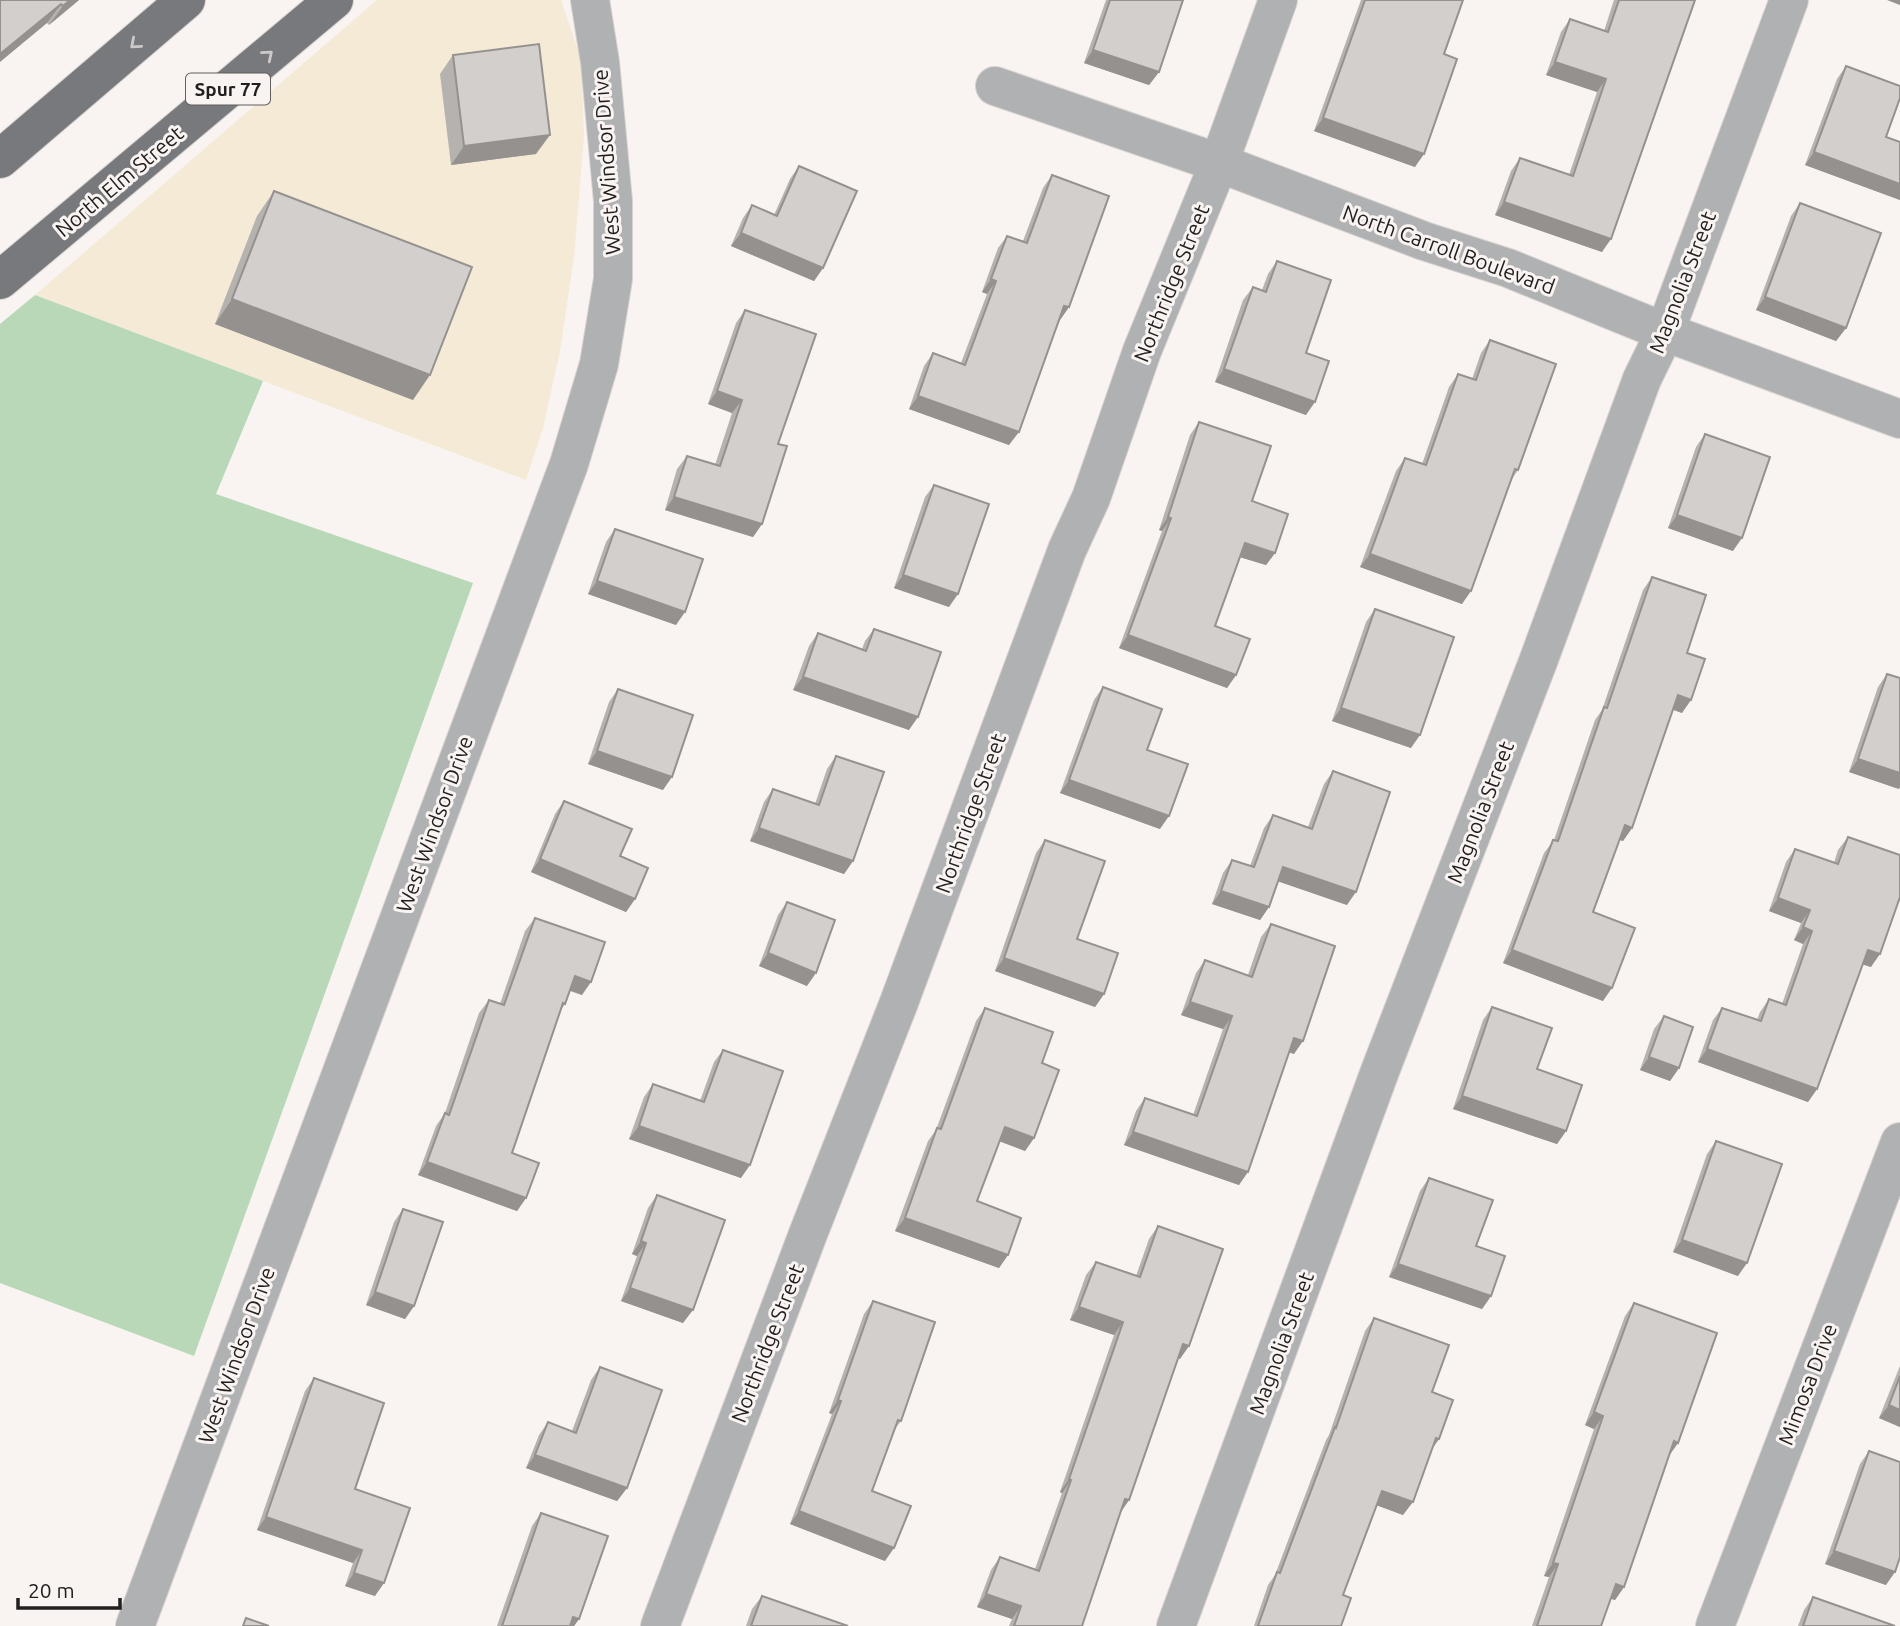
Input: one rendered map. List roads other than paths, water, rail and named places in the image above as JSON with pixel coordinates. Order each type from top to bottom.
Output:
[{"type":"main road","points":[[0,159],[186,0]]},
{"type":"main road","name":"North Elm Street","points":[[0,280],[334,0]]},
{"type":"street","name":"West Windsor Drive","points":[[135,1626],[569,464],[598,364],[613,279],[613,201],[600,62],[590,0]]},
{"type":"street","name":"Northridge Street","points":[[660,1626],[903,992],[1067,550],[1091,498],[1142,351],[1219,163],[1278,0]]},
{"type":"street","name":"Magnolia Street","points":[[1176,1626],[1380,1072],[1539,659],[1642,379],[1665,332],[1789,0]]},
{"type":"street","name":"North Carroll Boulevard","points":[[995,86],[1219,163],[1424,241],[1508,268],[1665,332],[1900,419]]},
{"type":"street","name":"Mimosa Drive","points":[[1715,1626],[1900,1142]]}]
